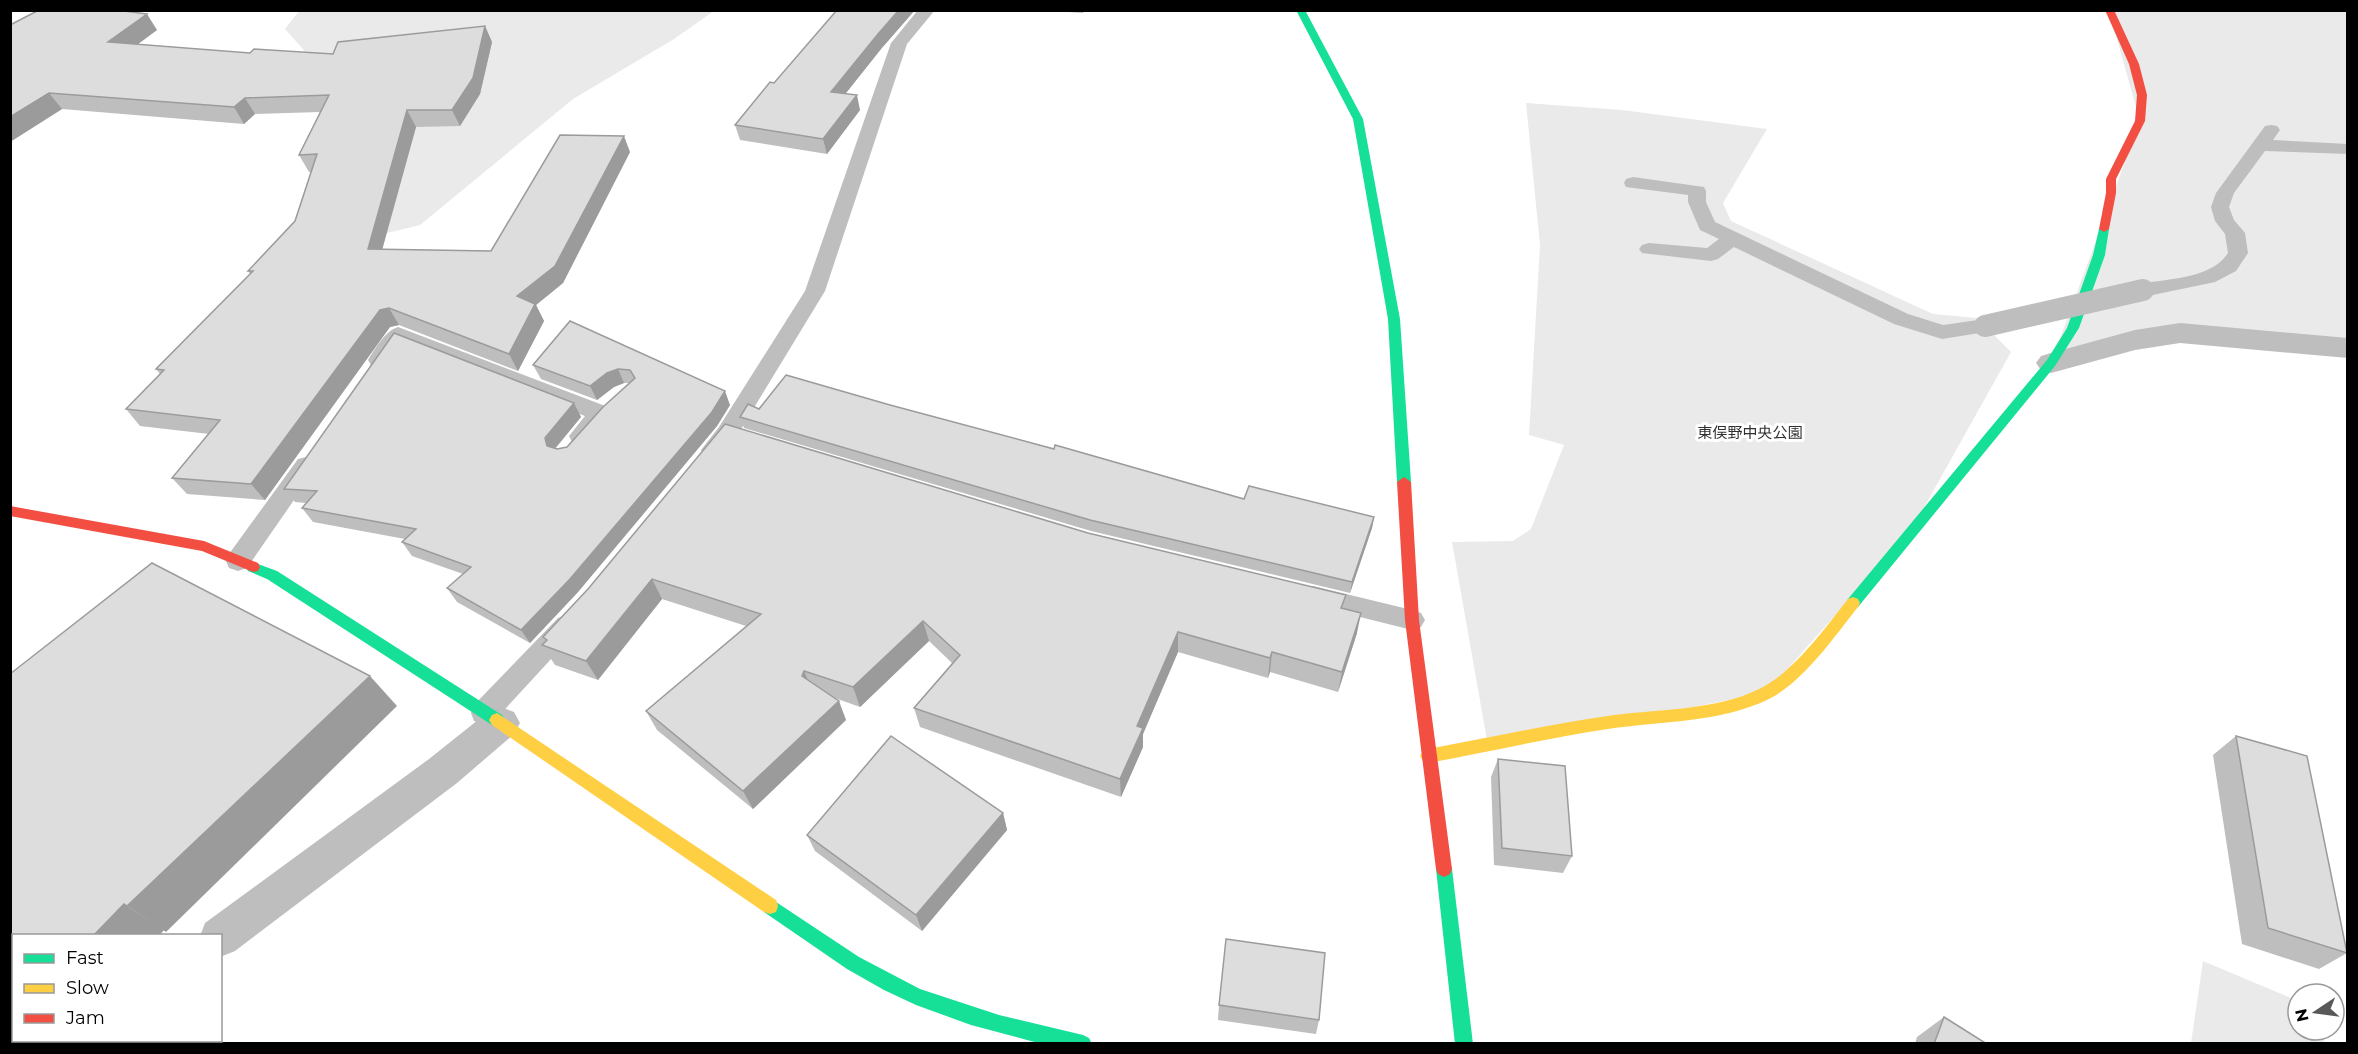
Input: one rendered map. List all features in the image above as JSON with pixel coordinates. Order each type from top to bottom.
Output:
[{"type":"street","points":[[1300,10],[1358,119],[1394,319],[1412,620],[1445,874],[1464,1044]]},
{"type":"street","points":[[1428,756],[1629,719],[1715,710],[1766,693],[1792,671],[1831,631],[1912,529],[2052,363],[2073,328],[2096,266],[2111,194],[2111,179],[2140,121],[2142,95],[2134,64],[2109,10]]},
{"type":"street","points":[[2052,363],[2135,340],[2180,333],[2348,348]]},
{"type":"street","points":[[10,511],[204,546],[272,575],[493,718],[866,971],[930,1002],[1016,1029],[1083,1044]]},
{"type":"street","points":[[222,936],[443,771],[493,718]]},
{"type":"lane","points":[[696,469],[738,436],[814,291],[886,74],[899,43],[927,10]]},
{"type":"lane","points":[[1633,183],[1698,191],[1696,202],[1707,226],[1901,319],[1942,332],[1984,326],[2208,277],[2229,267],[2238,254],[2235,233],[2225,220],[2220,207],[2225,193],[2266,137],[2348,149]]},
{"type":"lane","points":[[1649,249],[1711,255],[1733,238]]},
{"type":"lane","points":[[365,381],[398,334],[600,413]]},
{"type":"lane","points":[[565,453],[600,413],[619,398]]},
{"type":"lane","points":[[238,561],[318,448]]},
{"type":"lane","points":[[1286,590],[1412,620]]},
{"type":"lane","points":[[493,718],[581,610]]},
{"type":"green space","points":[[300,10],[714,11],[674,39],[573,99],[420,225],[387,233],[365,198],[309,56],[285,29]]},
{"type":"green space","points":[[2109,11],[2347,11],[2347,348],[2180,333],[2051,363],[2140,121]]},
{"type":"green space","name":"東俣野中央公園","points":[[1526,103],[1622,110],[1767,129],[1723,203],[1731,221],[1933,314],[1977,318],[2011,352],[1912,529],[1766,693],[1488,746],[1452,542],[1513,541],[1531,529],[1564,445],[1529,435],[1540,245]]},
{"type":"green space","points":[[2203,961],[2286,996],[2286,1042],[2324,1042],[2324,1043],[2191,1043]]},
{"type":"building","points":[[39,10],[116,10],[147,14],[108,42],[250,53],[254,49],[333,54],[338,42],[485,26],[473,78],[452,110],[407,110],[368,249],[491,251],[560,135],[624,136],[555,266],[517,296],[535,304],[509,354],[389,308],[380,310],[251,484],[172,478],[220,420],[126,409],[164,370],[156,369],[253,271],[248,271],[295,221],[317,154],[299,155],[329,95],[245,98],[234,107],[49,93],[10,117],[10,25]]},
{"type":"building","points":[[837,10],[899,10],[831,92],[857,95],[823,139],[735,125],[770,82],[774,83]]},
{"type":"building","points":[[570,321],[725,391],[712,412],[570,579],[521,630],[447,588],[471,567],[402,542],[416,529],[302,508],[317,491],[284,489],[394,333],[574,403],[545,438],[547,446],[557,449],[567,447],[603,407],[635,378],[630,370],[618,369],[607,373],[590,386],[533,365]]},
{"type":"building","points":[[786,375],[1054,449],[1055,445],[1244,499],[1249,486],[1374,517],[1352,582],[1090,520],[740,417],[748,404],[759,409]]},
{"type":"building","points":[[725,424],[1088,533],[1346,595],[1341,608],[1361,613],[1342,672],[1272,652],[1270,658],[1178,632],[1137,726],[1143,728],[1120,779],[914,708],[960,655],[923,621],[853,687],[804,671],[802,676],[839,701],[743,791],[646,711],[761,614],[652,579],[586,661],[542,645],[547,640],[543,637],[588,589]]},
{"type":"building","points":[[152,563],[370,676],[127,906],[124,904],[95,934],[12,934],[12,970],[10,970],[10,674]]},
{"type":"building","points":[[891,736],[1003,813],[916,915],[807,835]]},
{"type":"building","points":[[2236,736],[2307,756],[2347,953],[2268,928]]},
{"type":"building","points":[[1498,759],[1565,766],[1572,856],[1502,848]]},
{"type":"building","points":[[1226,939],[1325,953],[1319,1020],[1219,1005]]},
{"type":"building","points":[[1944,1017],[1987,1044],[1934,1044]]},
{"type":"traffic: fast","points":[[1300,10],[1358,119],[1394,319],[1404,482]]},
{"type":"traffic: fast","points":[[1853,603],[2051,363],[2073,328],[2099,255],[2104,229]]},
{"type":"traffic: fast","points":[[253,567],[272,575],[497,720]]},
{"type":"traffic: fast","points":[[1444,869],[1464,1044]]},
{"type":"traffic: fast","points":[[770,906],[853,963],[916,996],[971,1016],[1083,1044]]},
{"type":"traffic: slow","points":[[1428,756],[1579,727],[1715,709],[1748,700],[1764,694],[1786,678],[1811,653],[1853,603]]},
{"type":"traffic: slow","points":[[497,720],[770,906]]},
{"type":"traffic: jam","points":[[2104,229],[2111,193],[2111,179],[2140,121],[2142,95],[2134,64],[2109,10]]},
{"type":"traffic: jam","points":[[1404,482],[1412,620],[1444,869]]},
{"type":"traffic: jam","points":[[10,511],[204,546],[253,567]]}]
